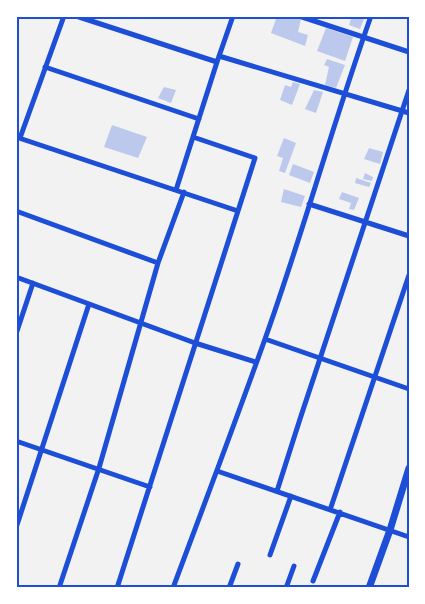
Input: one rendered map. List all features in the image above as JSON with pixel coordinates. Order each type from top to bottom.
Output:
[{"type":"street","points":[[64,16],[18,137],[238,211]]},
{"type":"street","points":[[76,16],[217,62]]},
{"type":"street","points":[[176,190],[233,16]]},
{"type":"street","points":[[299,16],[409,52]]},
{"type":"street","points":[[173,588],[265,339],[371,16]]},
{"type":"street","points":[[219,56],[409,113]]},
{"type":"street","points":[[45,67],[198,119]]},
{"type":"street","points":[[277,491],[409,90]]},
{"type":"street","points":[[117,588],[255,158],[193,136]]},
{"type":"street","points":[[59,588],[99,468],[158,263],[184,192]]},
{"type":"street","points":[[308,204],[409,236]]},
{"type":"street","points":[[16,211],[158,263]]},
{"type":"street","points":[[330,510],[409,275]]},
{"type":"street","points":[[16,277],[195,343],[256,362]]},
{"type":"street","points":[[16,334],[33,283]]},
{"type":"street","points":[[16,528],[89,304]]},
{"type":"street","points":[[265,339],[409,389]]},
{"type":"street","points":[[16,441],[150,487]]},
{"type":"street","points":[[369,588],[390,530],[409,468]]},
{"type":"street","points":[[217,471],[409,537]]},
{"type":"street","points":[[270,555],[291,496]]},
{"type":"street","points":[[313,581],[340,512]]},
{"type":"street","points":[[229,588],[238,564]]},
{"type":"street","points":[[286,588],[294,566]]},
{"type":"building","points":[[277,16],[294,16],[301,19],[298,32],[308,35],[305,46],[271,33]]},
{"type":"building","points":[[352,16],[365,16],[360,29],[349,25]]},
{"type":"building","points":[[326,28],[353,37],[345,61],[317,51]]},
{"type":"building","points":[[327,59],[345,65],[336,88],[325,85],[329,67],[324,65]]},
{"type":"building","points":[[293,82],[300,84],[292,105],[280,100],[285,85],[291,87]]},
{"type":"building","points":[[164,87],[176,90],[171,103],[158,98]]},
{"type":"building","points":[[314,90],[323,92],[316,113],[305,109]]},
{"type":"building","points":[[112,125],[147,137],[138,158],[104,147]]},
{"type":"building","points":[[284,138],[296,143],[285,173],[279,171],[283,158],[277,156]]},
{"type":"building","points":[[369,148],[383,152],[380,164],[364,159]]},
{"type":"building","points":[[293,164],[314,172],[310,183],[289,175]]},
{"type":"building","points":[[365,173],[373,177],[372,181],[363,179]]},
{"type":"building","points":[[356,178],[371,183],[369,187],[355,183]]},
{"type":"building","points":[[284,189],[305,196],[301,207],[281,202]]},
{"type":"building","points":[[342,192],[359,198],[354,210],[349,209],[351,203],[339,199]]}]
